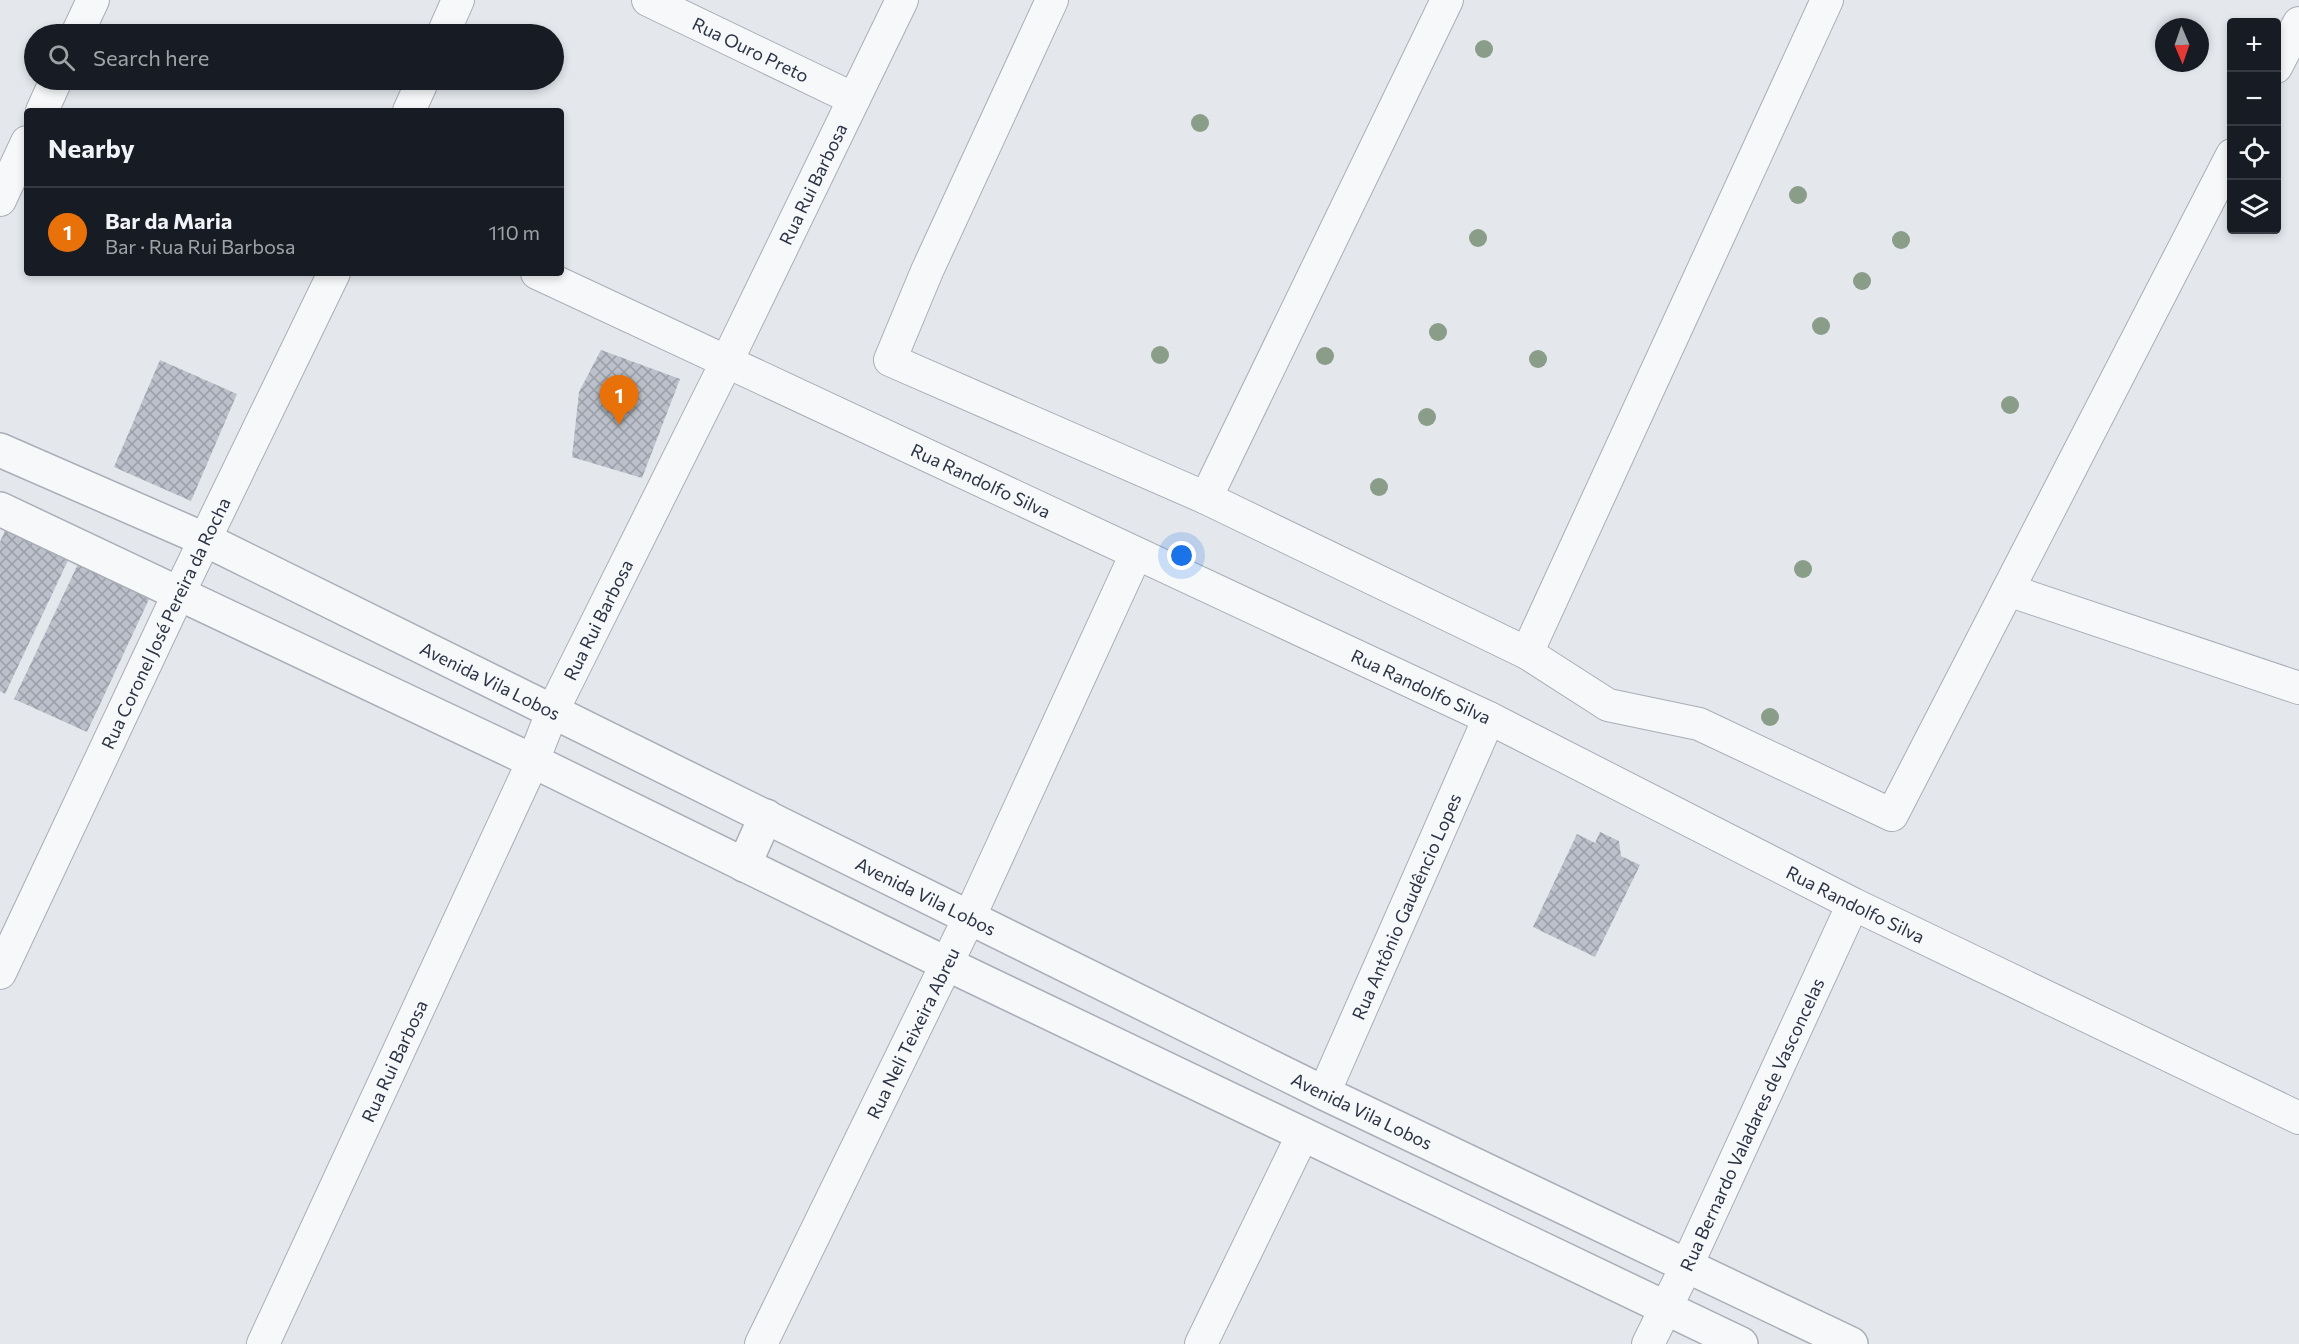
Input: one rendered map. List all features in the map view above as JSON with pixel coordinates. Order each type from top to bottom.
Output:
[{"type":"street","points":[[82,24],[93,0]]},
{"type":"street","points":[[447,24],[458,0]]},
{"type":"street","name":"Rua Ouro Preto","points":[[648,0],[854,99]]},
{"type":"street","name":"Rua Rui Barbosa","points":[[262,1344],[533,761],[553,710],[726,363],[902,0]]},
{"type":"street","points":[[1052,0],[927,271],[890,360],[1206,498],[1527,653],[1608,705],[1699,724],[1892,815],[2227,165]]},
{"type":"street","points":[[1206,498],[1447,0]]},
{"type":"street","points":[[1527,653],[1827,0]]},
{"type":"street","points":[[2281,59],[2299,23]]},
{"type":"street","points":[[43,108],[51,90]]},
{"type":"street","points":[[410,108],[418,90]]},
{"type":"street","points":[[0,200],[24,148]]},
{"type":"street","name":"Rua Coronel José Pereira da Rocha","points":[[0,974],[178,595],[333,276]]},
{"type":"street","name":"Rua Randolfo Silva","points":[[543,276],[1489,718],[1853,904],[2299,1118]]},
{"type":"street","name":"Avenida Vila Lobos","points":[[0,450],[206,540],[1324,1093],[1851,1344]]},
{"type":"street","points":[[0,509],[533,761],[945,963],[1741,1344]]},
{"type":"street","name":"Rua Neli Teixeira Abreu","points":[[760,1344],[969,918],[1136,554]]},
{"type":"street","points":[[2008,590],[2299,688]]},
{"type":"street","name":"Rua Antônio Gaudêncio Lopes","points":[[1324,1093],[1489,718]]},
{"type":"street","points":[[744,865],[766,816]]},
{"type":"street","name":"Rua Bernardo Valadares de Vasconcelas","points":[[1648,1344],[1687,1265],[1853,904]]},
{"type":"street","points":[[1201,1344],[1303,1134]]},
{"type":"building","points":[[601,350],[680,379],[642,478],[572,457],[579,392]]},
{"type":"building","points":[[160,360],[237,394],[191,501],[114,467]]},
{"type":"building","points":[[8,524],[71,554],[5,694],[0,691],[0,542]]},
{"type":"building","points":[[79,562],[151,595],[87,732],[14,699]]},
{"type":"building","points":[[1600,832],[1619,841],[1621,856],[1640,865],[1595,957],[1533,927],[1577,834],[1595,843]]},
{"type":"place","name":"Bar da Maria","points":[[619,425]]}]
